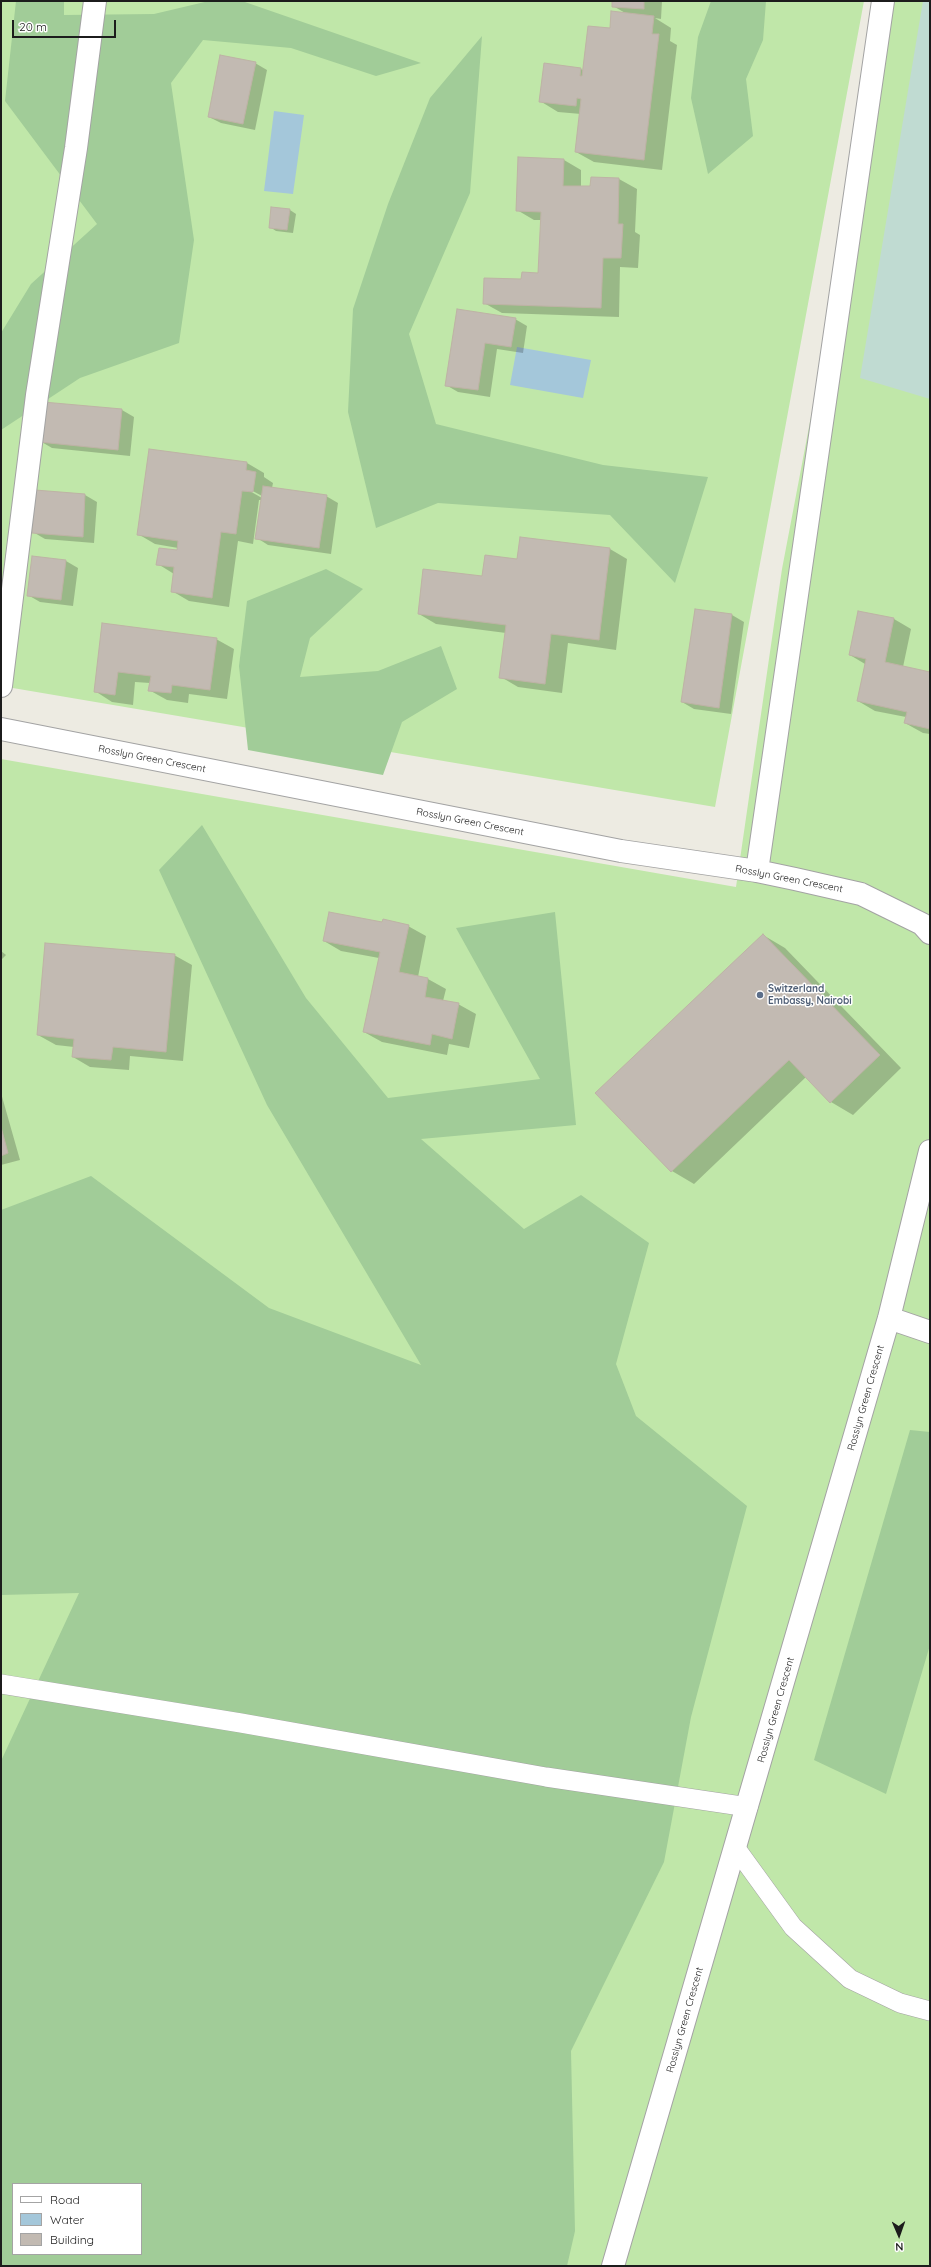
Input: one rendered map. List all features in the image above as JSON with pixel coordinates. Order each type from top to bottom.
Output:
[{"type":"street","points":[[1,686],[37,395],[76,148],[95,1]]},
{"type":"street","points":[[757,871],[882,1]]},
{"type":"street","name":"Rosslyn Green Crescent","points":[[1,729],[621,852],[757,871],[861,894],[922,924],[930,933]]},
{"type":"street","name":"Rosslyn Green Crescent","points":[[613,2266],[889,1318],[930,1151]]},
{"type":"street","points":[[889,1318],[930,1332]]},
{"type":"lane","points":[[1,1684],[249,1724],[546,1777],[748,1806]]},
{"type":"lane","points":[[735,1847],[793,1927],[850,1979],[900,2003],[930,2010]]},
{"type":"green space","points":[[1,1],[864,1],[715,807],[1,686]]},
{"type":"green space","points":[[16,1],[64,1],[64,15],[154,14],[209,1],[242,1],[421,63],[376,76],[291,48],[203,40],[171,83],[194,240],[179,343],[80,378],[1,430],[1,333],[31,284],[97,224],[5,101]]},
{"type":"green space","points":[[711,1],[766,1],[763,40],[746,79],[753,136],[708,174],[691,98],[698,37]]},
{"type":"green space","points":[[890,1],[930,1],[930,2266],[1,2266],[1,759],[736,887],[782,569]]},
{"type":"green space","points":[[482,36],[470,193],[409,334],[436,424],[603,465],[708,477],[675,583],[610,515],[438,503],[376,528],[348,412],[353,309],[388,204],[430,98]]},
{"type":"green space","points":[[326,569],[363,589],[310,638],[300,677],[378,671],[441,646],[457,689],[402,722],[383,775],[248,750],[239,666],[247,601]]},
{"type":"green space","points":[[202,825],[306,998],[388,1098],[540,1079],[456,928],[555,912],[576,1125],[421,1139],[524,1229],[581,1195],[649,1243],[616,1364],[636,1416],[747,1506],[691,1717],[664,1862],[571,2051],[575,2231],[567,2266],[1,2266],[1,1761],[79,1593],[1,1595],[1,1210],[91,1176],[269,1308],[421,1365],[267,1105],[159,870]]},
{"type":"green space","points":[[910,1430],[930,1432],[930,1645],[886,1794],[814,1760]]},
{"type":"shaded area","points":[[923,1],[930,1],[930,399],[860,378]]},
{"type":"water","points":[[274,111],[304,115],[293,194],[264,191]]},
{"type":"water","points":[[517,347],[591,360],[583,398],[510,385]]},
{"type":"building","points":[[612,1],[644,1],[644,9],[612,7]]},
{"type":"building","points":[[611,11],[654,16],[652,34],[659,34],[644,160],[575,152],[581,99],[577,98],[576,106],[539,102],[544,63],[581,68],[580,76],[582,76],[588,26],[610,28]]},
{"type":"building","points":[[220,55],[256,62],[243,124],[208,117]]},
{"type":"building","points":[[518,157],[564,159],[563,186],[590,186],[591,177],[619,178],[618,224],[623,224],[621,258],[603,258],[601,308],[483,304],[484,278],[521,279],[522,272],[538,273],[541,212],[516,211]]},
{"type":"building","points":[[271,207],[290,209],[287,230],[269,228]]},
{"type":"building","points":[[457,309],[516,318],[511,347],[485,343],[478,390],[445,386]]},
{"type":"building","points":[[43,402],[122,409],[118,450],[39,442]]},
{"type":"building","points":[[149,449],[247,462],[246,470],[256,472],[253,492],[242,491],[236,534],[221,532],[212,598],[171,592],[174,567],[156,565],[159,548],[177,550],[178,541],[137,535]]},
{"type":"building","points":[[263,486],[327,495],[319,548],[255,539]]},
{"type":"building","points":[[35,490],[85,494],[83,537],[32,533]]},
{"type":"building","points":[[520,537],[610,548],[599,640],[551,634],[545,684],[499,678],[506,625],[418,614],[423,569],[482,576],[485,555],[517,559]]},
{"type":"building","points":[[32,556],[66,560],[61,600],[27,596]]},
{"type":"building","points":[[695,609],[732,614],[719,708],[681,702]]},
{"type":"building","points":[[858,611],[894,618],[885,662],[930,672],[930,729],[904,723],[907,712],[857,701],[866,659],[849,655]]},
{"type":"building","points":[[102,623],[217,638],[210,690],[172,685],[171,693],[148,691],[151,676],[118,672],[115,695],[94,692]]},
{"type":"building","points":[[329,912],[382,922],[383,919],[409,925],[399,972],[428,978],[425,997],[459,1003],[452,1039],[432,1034],[430,1045],[363,1032],[380,952],[323,941]]},
{"type":"building","name":"Switzerland Embassy, Nairobi","points":[[763,934],[880,1055],[830,1103],[789,1060],[671,1172],[595,1093]]},
{"type":"building","points":[[45,943],[175,954],[166,1052],[113,1047],[111,1060],[72,1057],[74,1039],[37,1035]]},
{"type":"building","points":[[1,1127],[8,1153],[1,1156]]},
{"type":"place","name":"Switzerland Embassy, Nairobi","points":[[760,995]]}]
